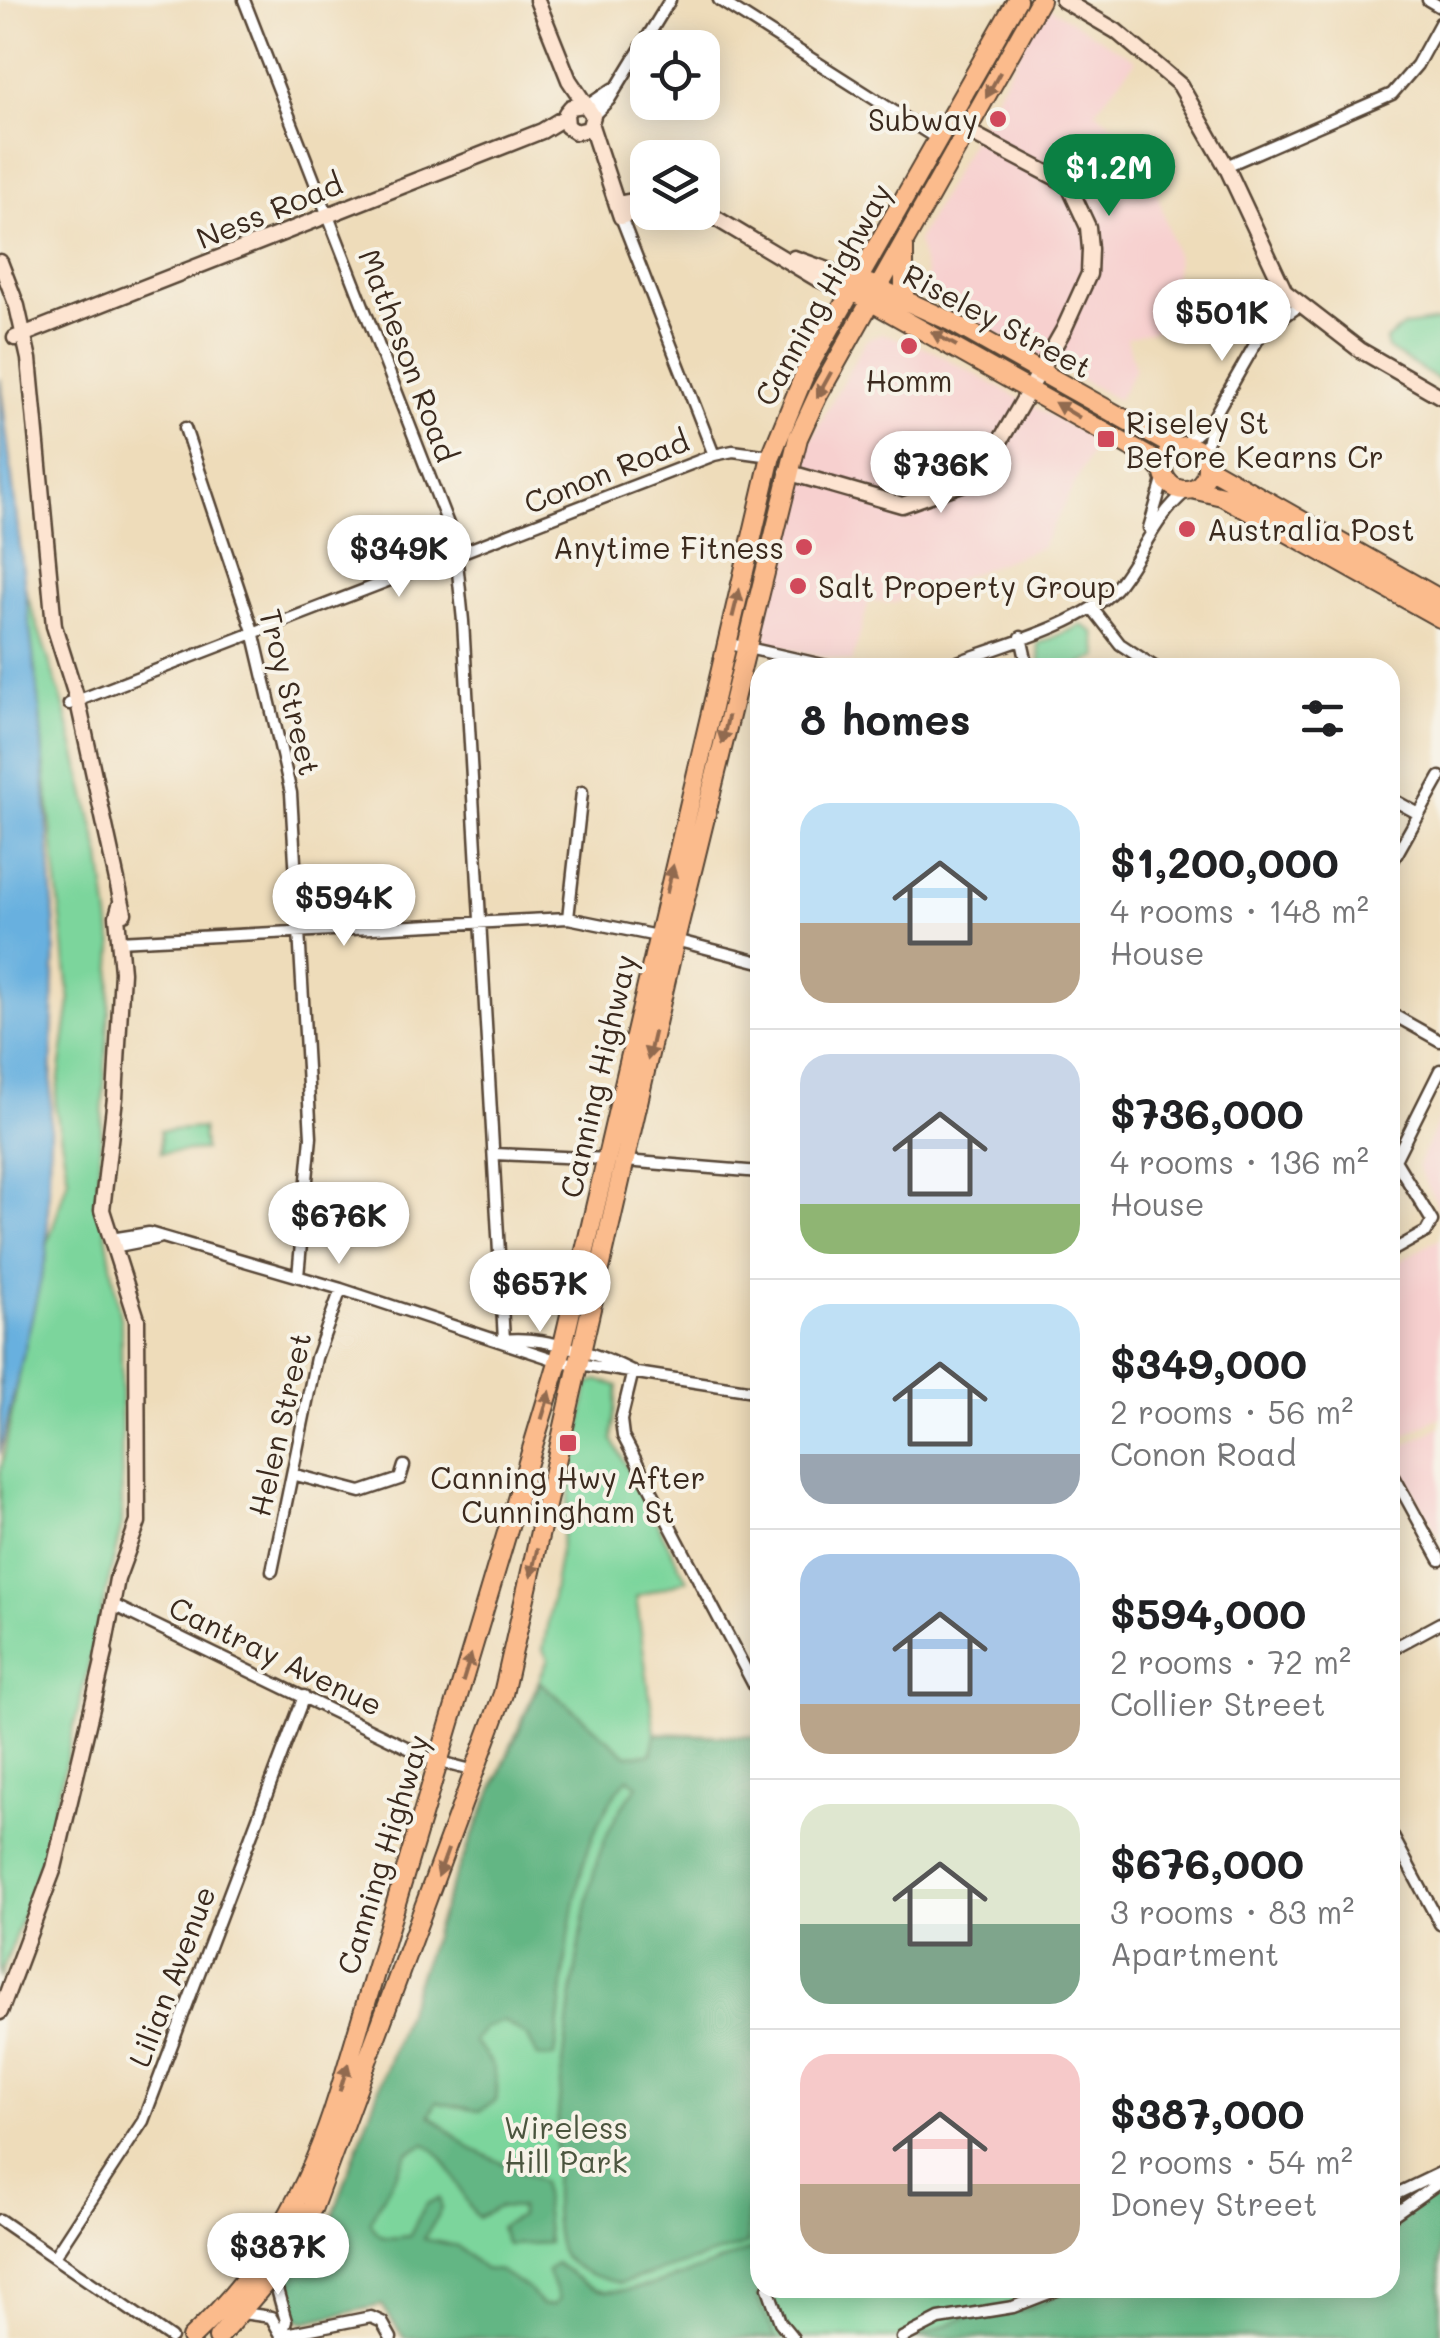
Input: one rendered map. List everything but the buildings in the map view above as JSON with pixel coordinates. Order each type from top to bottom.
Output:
[{"type":"highway","name":"Canning Highway","points":[[218,2338],[273,2274],[324,2183],[475,1771],[512,1658],[570,1357],[736,645],[771,456],[792,401],[1018,0]]},
{"type":"highway","name":"Canning Highway","points":[[736,645],[806,418],[1040,0]]},
{"type":"highway","points":[[904,298],[905,242]]},
{"type":"highway","name":"Riseley Street","points":[[855,287],[904,298],[1034,380],[1155,460],[1173,488],[1222,496],[1440,618]]},
{"type":"highway","name":"Riseley Street","points":[[875,294],[906,318],[1034,380],[1178,447],[1191,447],[1205,461],[1440,599]]},
{"type":"highway","points":[[856,327],[906,318]]},
{"type":"highway","points":[[1163,474],[1163,461],[1178,447]]},
{"type":"highway","points":[[1190,490],[1206,476],[1205,461]]},
{"type":"highway","name":"Canning Highway","points":[[191,2338],[266,2257],[304,2190],[334,2112],[439,1761],[570,1357]]},
{"type":"street","name":"Matheson Road","points":[[244,0],[450,528],[457,556],[496,1154],[504,1340]]},
{"type":"street","points":[[537,0],[714,455]]},
{"type":"street","points":[[580,118],[612,89],[670,0]]},
{"type":"street","points":[[719,0],[939,140]]},
{"type":"street","points":[[1063,0],[1116,31],[1180,85],[1226,166],[1285,292],[1360,350],[1440,396]]},
{"type":"street","points":[[1428,0],[1440,7]]},
{"type":"street","points":[[1226,166],[1392,94],[1417,65],[1440,23]]},
{"type":"street","name":"Ness Road","points":[[20,337],[580,118]]},
{"type":"street","points":[[787,472],[902,505],[962,484],[991,457],[1090,274],[1088,228],[1068,184],[967,131]]},
{"type":"street","points":[[619,210],[630,205]]},
{"type":"street","points":[[619,210],[630,209]]},
{"type":"street","name":"Riseley Street","points":[[720,220],[788,258],[855,287]]},
{"type":"street","points":[[0,262],[26,371],[54,626],[120,905],[128,963],[122,972],[102,1210],[137,1319],[138,1430],[138,1522],[123,1570],[54,1868],[0,2012]]},
{"type":"street","points":[[1205,461],[1213,418],[1285,292]]},
{"type":"street","points":[[1264,331],[1299,306]]},
{"type":"street","points":[[1178,447],[1213,418]]},
{"type":"street","name":"Troy Street","points":[[185,428],[254,636],[287,762],[311,1137],[298,1276]]},
{"type":"street","name":"Conon Road","points":[[74,703],[714,455],[733,451],[771,456]]},
{"type":"street","points":[[1148,534],[1163,474]]},
{"type":"street","points":[[967,658],[1092,608],[1123,578],[1148,534],[1190,490]]},
{"type":"street","points":[[1092,608],[1120,644],[1141,658]]},
{"type":"street","points":[[1022,637],[1026,658]]},
{"type":"street","points":[[736,645],[793,658]]},
{"type":"street","points":[[1400,848],[1440,777]]},
{"type":"street","points":[[568,918],[582,792]]},
{"type":"street","points":[[1400,804],[1419,814]]},
{"type":"street","points":[[123,941],[568,918],[750,959]]},
{"type":"street","points":[[1400,1019],[1440,1042]]},
{"type":"street","points":[[1400,1150],[1440,1070]]},
{"type":"street","points":[[496,1154],[750,1171]]},
{"type":"street","points":[[1400,1168],[1432,1221],[1426,1232],[1400,1246]]},
{"type":"street","points":[[115,1242],[160,1238],[341,1289],[504,1340],[514,1348],[750,1390]]},
{"type":"street","name":"Helen Street","points":[[272,1571],[316,1358],[341,1289]]},
{"type":"street","points":[[633,1371],[621,1420],[622,1436],[750,1678]]},
{"type":"street","points":[[292,1474],[362,1492],[400,1479],[404,1466]]},
{"type":"street","points":[[1400,1487],[1440,1560]]},
{"type":"street","name":"Cantray Avenue","points":[[115,1604],[439,1761],[475,1771]]},
{"type":"street","points":[[1400,1645],[1440,1623]]},
{"type":"street","name":"Lilian Avenue","points":[[54,2257],[143,2121],[304,1696]]},
{"type":"street","points":[[1400,1850],[1440,1924]]},
{"type":"street","points":[[1400,2192],[1440,2173]]},
{"type":"street","points":[[1400,2210],[1440,2182]]},
{"type":"street","points":[[0,2220],[171,2338]]},
{"type":"street","points":[[273,2274],[286,2320],[281,2337]]},
{"type":"street","points":[[772,2298],[780,2322],[793,2338]]},
{"type":"street","points":[[902,2338],[939,2318],[1013,2308],[1038,2298]]},
{"type":"street","points":[[242,2313],[271,2318],[281,2337]]},
{"type":"street","points":[[281,2337],[371,2317],[382,2322],[391,2338]]},
{"type":"shaded area","points":[[1045,5],[1136,60],[1095,111],[1130,137],[1153,179],[1177,259],[1169,309],[1157,330],[1127,338],[1135,369],[1118,400],[933,299],[917,241]]},
{"type":"shaded area","points":[[882,333],[929,349],[1097,441],[1042,547],[894,603],[869,601],[853,658],[832,658],[769,645],[761,626],[809,443],[865,341]]},
{"type":"shaded area","points":[[1440,1116],[1440,1212],[1418,1166]]},
{"type":"shaded area","points":[[1440,1238],[1440,1417],[1400,1438],[1400,1261]]},
{"type":"shaded area","points":[[1440,1427],[1440,1538],[1400,1468],[1400,1447]]},
{"type":"green space","points":[[1440,321],[1440,381],[1388,349],[1386,340],[1404,326]]},
{"type":"green space","points":[[25,588],[65,709],[101,857],[113,948],[98,1184],[121,1324],[122,1524],[43,1859],[0,1978],[0,1474],[40,1269],[68,1178],[55,1105],[70,1002]]},
{"type":"green space","points":[[1082,625],[1094,632],[1099,656],[1040,658],[1038,644]]},
{"type":"green space","points":[[202,1128],[204,1150],[161,1153],[160,1131]]},
{"type":"green space","name":"Wireless Hill Park","points":[[597,1380],[618,1386],[612,1439],[687,1580],[636,1597],[655,1733],[750,1737],[750,2298],[1400,2298],[1440,2338],[404,2338],[382,2305],[305,2322],[295,2318],[286,2288],[333,2216],[450,1889],[548,1659],[543,1650],[588,1385]]},
{"type":"green space","name":"Wireless Hill Park","points":[[540,1682],[627,1755],[651,1754],[655,1734],[750,1737],[748,2244],[621,2283],[579,2269],[561,2252],[555,2225],[554,2182],[570,2006],[597,1861],[611,1826],[638,1785],[628,1778],[608,1805],[581,1872],[567,1949],[555,2057],[538,2057],[528,2037],[503,2021],[484,2028],[473,2042],[493,2068],[496,2101],[479,2111],[436,2102],[430,2115],[470,2148],[542,2182],[548,2243],[507,2245],[500,2227],[520,2216],[520,2208],[498,2207],[478,2218],[443,2159],[425,2144],[408,2152],[370,2221],[385,2237],[409,2236],[426,2204],[439,2198],[442,2209],[424,2239],[457,2246],[484,2269],[500,2271],[528,2289],[542,2305],[554,2305],[559,2299],[547,2271],[556,2263],[592,2287],[621,2291],[659,2283],[750,2251],[750,2298],[758,2298],[776,2338],[404,2338],[382,2305],[305,2322],[295,2318],[285,2296],[291,2277],[333,2216],[450,1889]]},
{"type":"green space","points":[[1440,2187],[1440,2338],[916,2338],[966,2317],[1021,2311],[1051,2298],[1400,2298],[1400,2221]]},
{"type":"water","points":[[0,378],[40,712],[55,933],[47,1253],[0,1454]]},
{"type":"place","name":"Subway","points":[[998,119]]},
{"type":"place","name":"Homm","points":[[909,346]]},
{"type":"place","name":"Riseley St Before Kearns Cr","points":[[1106,439]]},
{"type":"place","name":"Australia Post","points":[[1187,529]]},
{"type":"place","name":"Anytime Fitness","points":[[804,547]]},
{"type":"place","name":"Salt Property Group","points":[[798,586]]},
{"type":"place","name":"Canning Hwy After Cunningham St","points":[[568,1443]]}]
